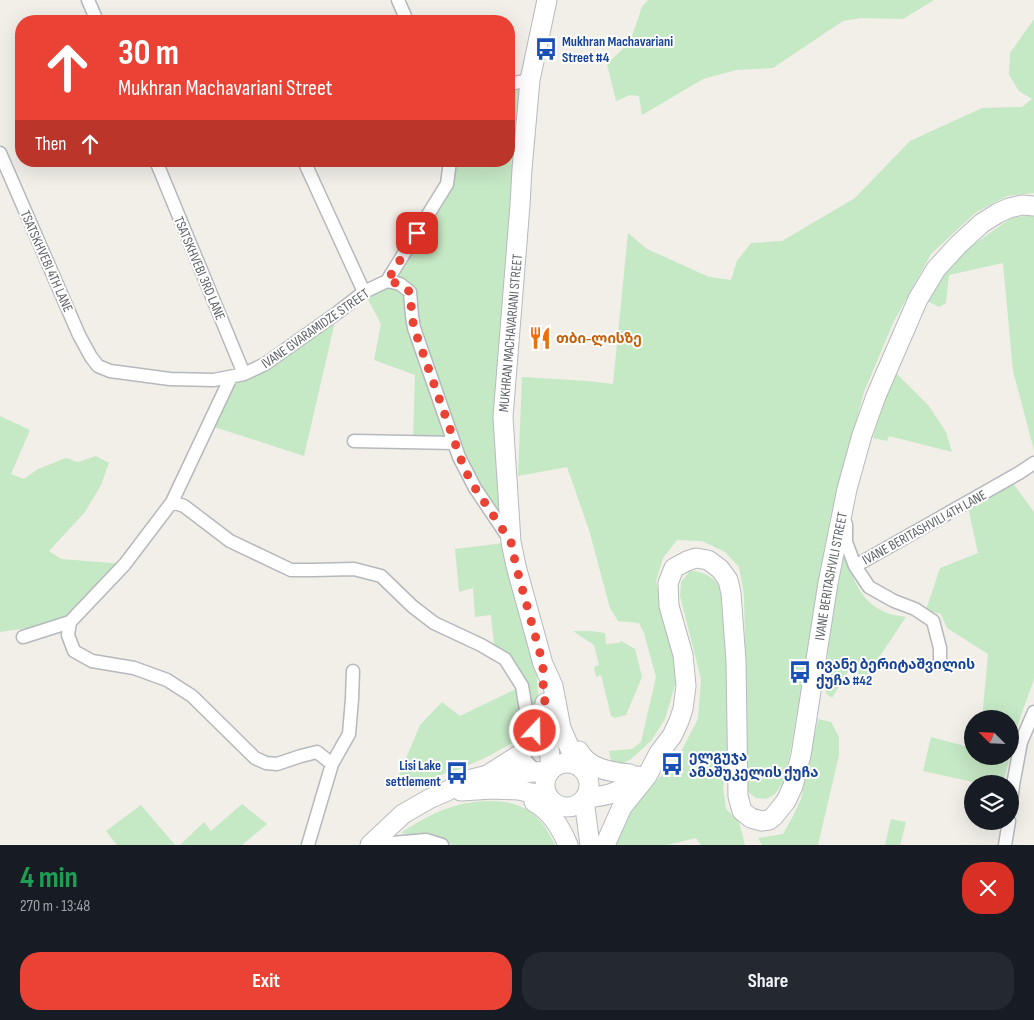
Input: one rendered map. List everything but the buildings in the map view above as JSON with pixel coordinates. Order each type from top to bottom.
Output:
[{"type":"main road","name":"MUKHRAN MACHAVARIANI STREET","points":[[547,0],[530,80],[503,417],[511,542],[543,664],[543,682],[551,706]]},
{"type":"main road","name":"IVANE BERITASHVILI STREET","points":[[659,753],[672,736],[679,721],[686,697],[683,655],[669,606],[668,583],[674,568],[696,558],[708,560],[720,569],[728,580],[731,593],[736,661],[738,796],[742,811],[751,818],[762,821],[768,820],[774,816],[786,801],[793,786],[801,755],[828,583],[847,489],[862,435],[876,396],[918,299],[936,269],[958,244],[998,212],[1022,205],[1034,206]]},
{"type":"main road","points":[[551,706],[588,763],[601,769],[630,774]]},
{"type":"main road","points":[[490,782],[522,753],[551,706]]},
{"type":"main road","points":[[490,782],[551,800],[565,807],[580,803],[585,799],[589,790],[589,782],[551,706]]},
{"type":"main road","points":[[551,706],[545,790],[574,845]]},
{"type":"main road","points":[[371,843],[403,814],[444,792],[546,771],[562,763],[582,769],[596,777],[622,777],[630,774],[659,753]]},
{"type":"main road","points":[[585,799],[612,794],[624,789],[659,753]]},
{"type":"main road","points":[[605,845],[622,807],[646,776],[659,753]]},
{"type":"main road","points":[[490,782],[545,808],[556,822],[568,845]]},
{"type":"main road","points":[[585,799],[590,845]]},
{"type":"street","points":[[88,0],[94,15]]},
{"type":"street","points":[[398,0],[404,15]]},
{"type":"street","points":[[515,83],[530,80]]},
{"type":"street","name":"TSATSKHVEBI 4TH LANE","points":[[0,153],[79,335],[98,366]]},
{"type":"street","name":"TSATSKHVEBI 3RD LANE","points":[[158,167],[238,375]]},
{"type":"street","points":[[307,167],[364,292]]},
{"type":"street","points":[[449,167],[447,184],[387,281],[400,284],[410,292],[414,328],[466,472],[511,542]]},
{"type":"street","name":"IVANE GVARAMIDZE STREET","points":[[98,366],[110,371],[170,379],[214,380],[238,375],[265,364],[364,292],[387,281]]},
{"type":"street","points":[[23,637],[70,622],[125,564],[172,502],[238,375]]},
{"type":"street","points":[[354,441],[454,442]]},
{"type":"street","name":"IVANE BERITASHVILI 4TH LANE","points":[[847,489],[846,542],[855,566],[1034,463]]},
{"type":"street","points":[[172,502],[184,506],[230,541],[291,570],[354,568],[381,576],[412,606],[434,623],[481,645],[505,659],[522,686],[526,710],[521,741],[522,753],[526,761],[546,771]]},
{"type":"street","points":[[855,566],[868,587],[894,601],[915,609],[933,621],[940,648],[940,663]]},
{"type":"street","points":[[70,622],[68,635],[74,651],[92,661],[134,668],[167,680],[192,696],[255,758],[266,763],[277,764],[317,752],[332,764]]},
{"type":"street","points":[[308,845],[332,764],[349,734],[353,671]]},
{"type":"street","points":[[1015,775],[1021,742],[1034,712]]},
{"type":"street","points":[[1004,845],[1007,830]]},
{"type":"street","points":[[371,843],[381,844],[426,840],[442,845]]},
{"type":"green space","points":[[648,0],[934,0],[903,19],[861,18],[843,21],[773,68],[736,70],[703,79],[642,115],[639,96],[630,95],[616,101],[607,64],[630,42],[642,7]]},
{"type":"green space","points":[[1034,19],[1034,193],[1007,196],[975,213],[931,254],[894,321],[864,392],[830,518],[784,781],[775,794],[766,799],[756,798],[748,792],[744,595],[739,567],[725,552],[702,541],[677,540],[663,558],[656,581],[676,666],[676,682],[665,719],[651,741],[631,759],[612,767],[609,751],[632,749],[641,742],[656,677],[644,633],[639,623],[618,621],[610,608],[589,530],[567,467],[518,476],[522,377],[613,384],[628,233],[647,249],[709,277],[731,280],[737,261],[751,243],[782,241],[855,198],[910,141],[982,108],[1022,107],[1032,99],[1019,91],[1009,75],[1010,53]]},
{"type":"green space","points":[[530,80],[503,417],[511,542],[454,443],[413,442],[415,375],[374,360],[381,324],[364,292],[387,281],[447,185],[449,167],[515,167],[515,83]]},
{"type":"green space","points":[[1031,215],[1034,217],[1034,450],[1013,371],[1003,263],[949,275],[946,303],[939,307],[927,301],[959,255],[1011,218]]},
{"type":"green space","points":[[337,313],[304,456],[208,425],[231,377],[266,370]]},
{"type":"green space","points":[[896,373],[929,406],[946,432],[952,452],[889,436],[887,441],[873,438],[883,399]]},
{"type":"green space","points":[[0,416],[30,430],[11,474],[24,479],[38,469],[66,458],[78,462],[96,456],[109,463],[101,485],[85,512],[49,551],[61,559],[125,564],[70,622],[0,632]]},
{"type":"green space","points":[[1012,482],[1034,512],[1034,679],[1019,721],[1019,710],[983,710],[988,654],[947,628],[941,614],[926,610],[940,568],[978,553],[968,508]]},
{"type":"green space","points":[[511,542],[539,667],[537,680],[539,709],[527,739],[510,744],[460,769],[406,786],[397,780],[420,725],[442,702],[460,716],[522,686],[495,654],[491,615],[475,617],[473,588],[459,592],[455,549]]},
{"type":"green space","points":[[844,552],[858,588],[863,595],[877,608],[887,613],[906,617],[866,677],[849,670],[832,698],[826,693],[825,679],[832,616]]},
{"type":"green space","points":[[690,571],[708,576],[721,590],[729,664],[731,755],[723,787],[726,809],[739,822],[745,845],[701,845],[696,838],[667,845],[614,845],[637,801],[677,759],[698,719],[701,679],[680,596],[681,582]]},
{"type":"green space","points":[[573,631],[605,633],[606,644],[619,643],[621,641],[635,649],[642,677],[626,715],[615,718],[611,716],[601,675],[596,677],[594,667],[599,665],[594,645]]},
{"type":"green space","points":[[818,719],[831,722],[839,737],[839,755],[818,845],[762,845],[758,838],[783,834],[801,799]]},
{"type":"green space","points":[[931,737],[964,746],[964,765],[1008,765],[1005,775],[964,775],[964,780],[923,771]]},
{"type":"green space","points":[[496,801],[517,805],[533,813],[545,826],[555,845],[453,845],[427,837],[401,833],[425,818],[450,807],[475,802]]},
{"type":"green space","points":[[242,804],[267,824],[242,845],[180,845],[204,822],[211,831]]},
{"type":"green space","points":[[141,805],[175,845],[117,845],[106,831]]},
{"type":"green space","points":[[891,819],[906,822],[900,845],[885,845]]},
{"type":"place","name":"Mukhran Machavariani Street #4","points":[[546,49]]},
{"type":"place","name":"თბი-ლისზე","points":[[540,338]]},
{"type":"place","name":"ივანე ბერიტაშვილის ქუჩა #42","points":[[800,672]]},
{"type":"place","name":"ელგუჯა ამაშუკელის ქუჩა","points":[[672,764]]},
{"type":"place","name":"Lisi Lake settlement","points":[[457,773]]},
{"type":"route","points":[[417,233],[387,281],[400,284],[410,292],[414,328],[466,472],[511,542],[543,664],[545,703],[535,731]]}]
